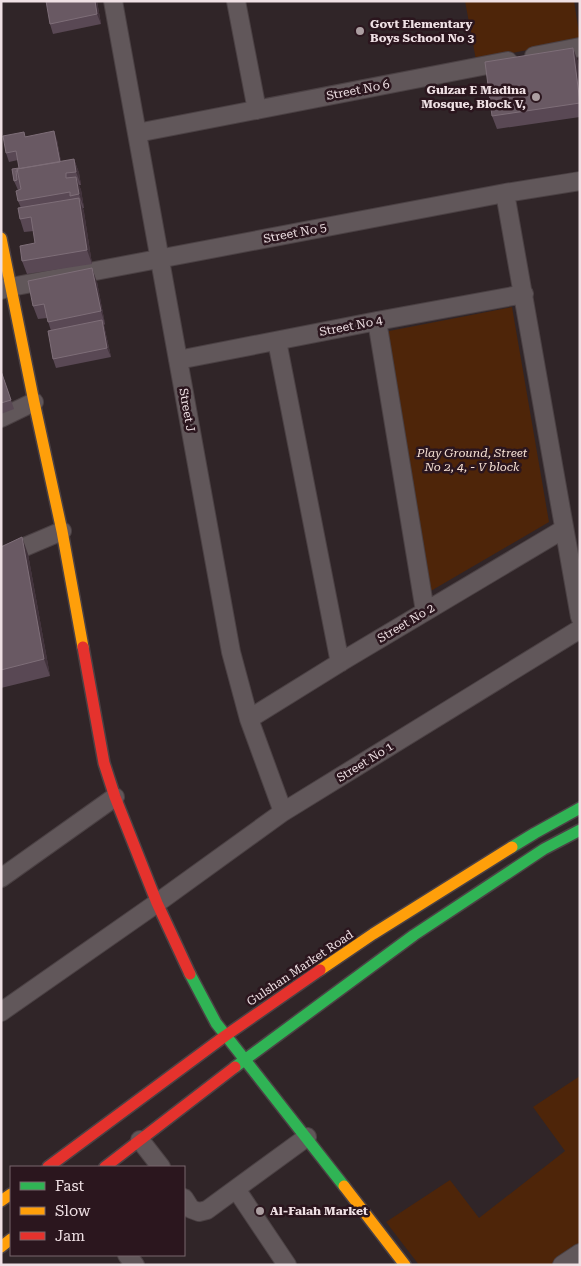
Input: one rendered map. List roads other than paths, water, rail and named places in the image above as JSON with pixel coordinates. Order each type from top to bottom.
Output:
[{"type":"main road","points":[[1,238],[6,288],[34,402],[62,531],[104,763],[115,797],[156,903],[195,985],[216,1023],[307,1137],[405,1265]]},
{"type":"main road","name":"Gulshan Market Road","points":[[49,1166],[225,1036],[374,934],[580,808]]},
{"type":"main road","points":[[106,1166],[414,935],[544,849],[580,830]]},
{"type":"street","name":"Street J","points":[[113,1],[231,652],[249,719],[283,812]]},
{"type":"street","points":[[236,1],[257,110]]},
{"type":"street","name":"Street No 6","points":[[137,133],[580,46]]},
{"type":"street","name":"Street No 5","points":[[6,288],[505,193],[580,181]]},
{"type":"street","points":[[505,193],[580,617]]},
{"type":"street","name":"Street No 4","points":[[178,360],[524,294]]},
{"type":"street","points":[[377,321],[425,611]]},
{"type":"street","points":[[277,341],[340,662]]},
{"type":"street","points":[[1,418],[34,402]]},
{"type":"street","name":"Street No 2","points":[[249,719],[340,662],[564,529]]},
{"type":"street","points":[[1,557],[62,531]]},
{"type":"street","name":"Street No 1","points":[[1,1012],[283,812],[580,629]]},
{"type":"street","points":[[1,878],[115,797]]},
{"type":"street","points":[[185,1199],[191,1208],[199,1212],[207,1210],[307,1137]]},
{"type":"street","points":[[140,1140],[160,1166]]},
{"type":"street","points":[[236,1189],[287,1265]]},
{"type":"street","points":[[562,1265],[580,1252]]},
{"type":"place","name":"Govt Elementary Boys School No 3","points":[[360,31]]},
{"type":"place","name":"Gulzar E Madina Mosque, Block V,","points":[[536,97]]},
{"type":"place","name":"Al-Falah Market","points":[[260,1211]]},
{"type":"park label","name":"Play Ground, Street No 2, 4, - V block","points":[[472,460]]}]
